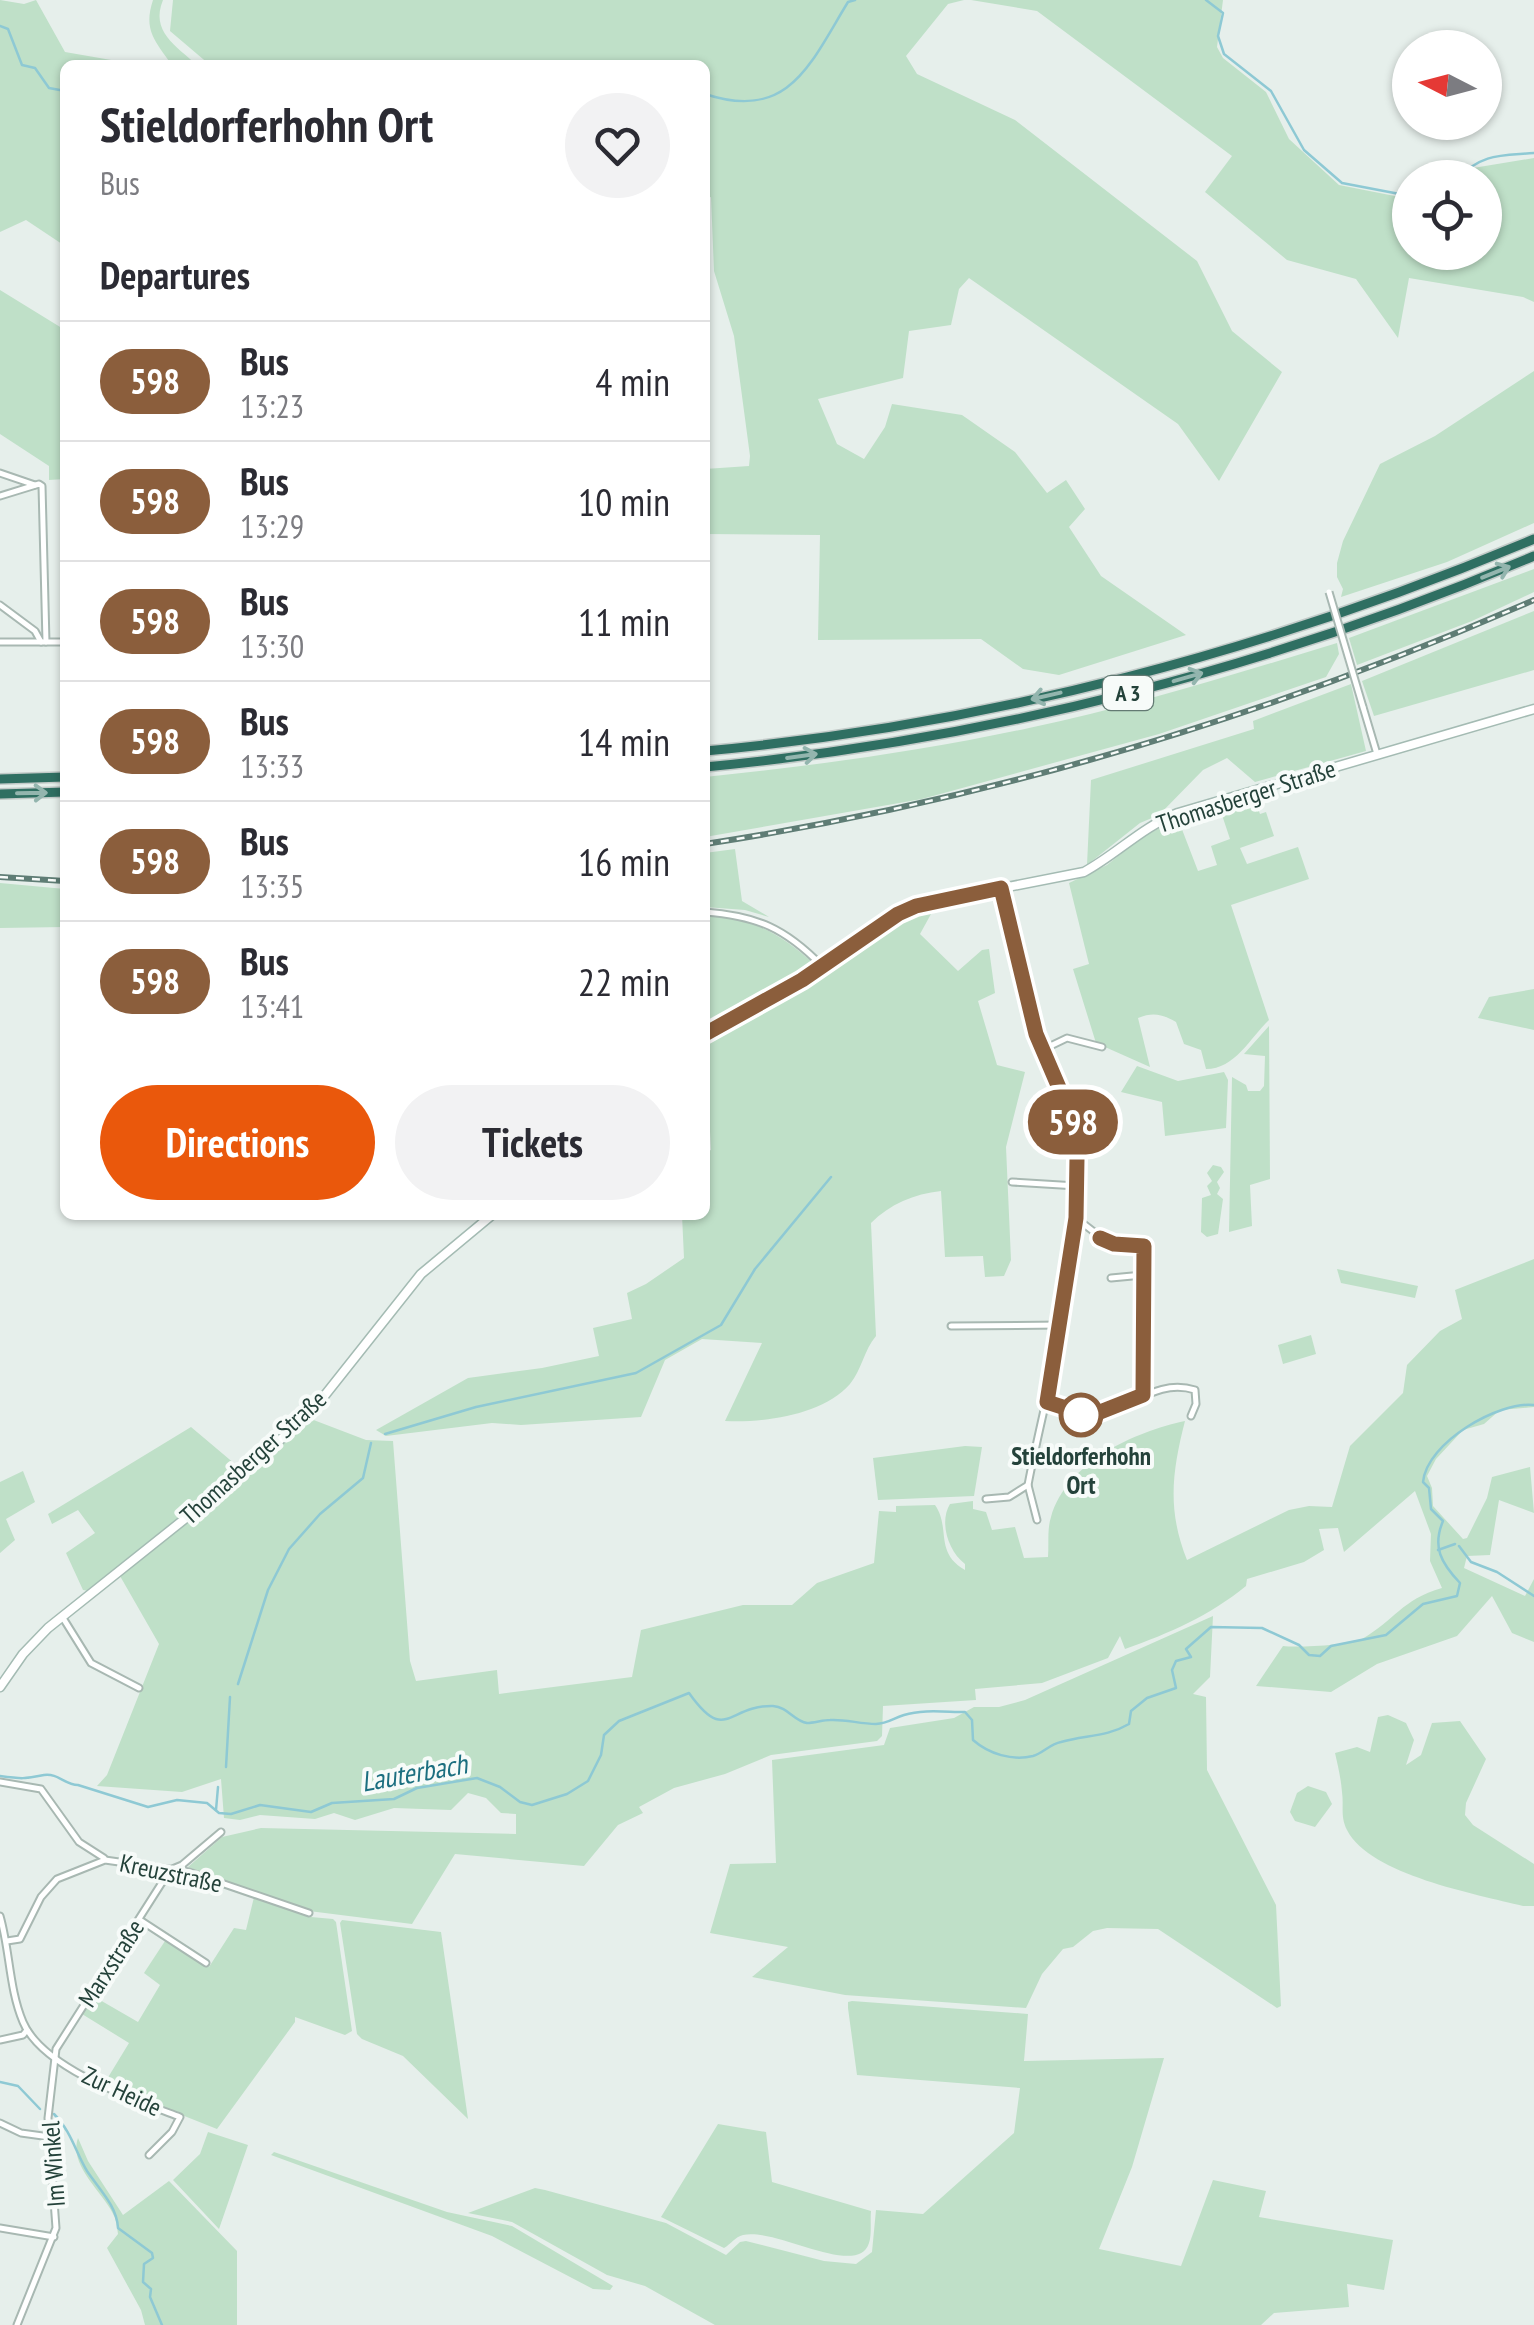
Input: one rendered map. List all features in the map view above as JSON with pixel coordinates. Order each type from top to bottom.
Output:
[{"type":"highway","name":"A 3","points":[[710,750],[872,730],[1120,679],[1340,614],[1534,539]]},
{"type":"highway","name":"A 3","points":[[710,766],[926,737],[1124,694],[1316,639],[1534,556]]},
{"type":"highway","points":[[0,778],[60,777]]},
{"type":"highway","points":[[0,794],[60,792]]},
{"type":"main road","name":"Thomasberger Straße","points":[[710,1031],[916,906],[1084,872],[1156,822],[1534,709]]},
{"type":"main road","name":"Thomasberger Straße","points":[[0,1686],[23,1654],[62,1616],[310,1414],[421,1274],[486,1220]]},
{"type":"street","points":[[0,473],[42,486],[43,642]]},
{"type":"street","points":[[0,496],[37,485]]},
{"type":"street","points":[[1326,584],[1377,754]]},
{"type":"street","points":[[0,605],[43,642]]},
{"type":"street","points":[[0,642],[60,642]]},
{"type":"street","points":[[1001,888],[1036,1034],[1072,1118],[1077,1186],[1062,1325],[1028,1485],[1037,1520]]},
{"type":"street","points":[[710,913],[758,919],[774,927],[822,966]]},
{"type":"street","points":[[1042,1050],[1067,1038],[1102,1048]]},
{"type":"street","points":[[1012,1182],[1077,1186]]},
{"type":"street","points":[[1076,1218],[1108,1242],[1144,1246],[1143,1395]]},
{"type":"street","points":[[1111,1278],[1143,1276]]},
{"type":"street","points":[[951,1326],[1062,1325]]},
{"type":"street","points":[[1047,1402],[1090,1416],[1169,1386],[1195,1390],[1192,1416]]},
{"type":"street","points":[[986,1499],[1009,1497],[1028,1485]]},
{"type":"street","points":[[62,1616],[91,1663],[138,1688]]},
{"type":"street","points":[[0,1782],[41,1788],[79,1842],[105,1860]]},
{"type":"street","points":[[170,1870],[182,1865],[221,1832]]},
{"type":"street","name":"Kreuzstraße","points":[[7,1941],[20,1939],[41,1896],[57,1879],[105,1860],[218,1881],[309,1913]]},
{"type":"street","name":"Marxstraße","points":[[54,2056],[170,1870]]},
{"type":"street","name":"Zur Heide","points":[[0,1916],[14,1990],[27,2030],[54,2056],[96,2084],[180,2117],[172,2132],[150,2155]]},
{"type":"street","points":[[140,1920],[206,1963]]},
{"type":"street","points":[[0,2040],[23,2035],[27,2030]]},
{"type":"street","name":"Im Winkel","points":[[17,2325],[54,2238],[48,2118],[54,2056]]},
{"type":"street","points":[[0,2123],[21,2133],[50,2138]]},
{"type":"street","points":[[0,2228],[54,2238]]},
{"type":"green space","points":[[0,0],[24,4],[36,0],[65,52],[111,60],[60,60],[60,243],[26,220],[0,232]]},
{"type":"green space","points":[[153,0],[163,0],[163,29],[192,60],[168,60],[152,35]]},
{"type":"green space","points":[[173,0],[964,0],[948,4],[906,56],[917,74],[1015,120],[1197,261],[1232,331],[1282,372],[1219,481],[1178,424],[969,278],[959,289],[951,325],[909,331],[903,378],[818,399],[837,444],[864,459],[885,427],[892,404],[962,415],[1015,452],[1047,493],[1066,480],[1085,509],[1069,527],[1101,576],[1186,635],[1059,675],[1023,669],[981,639],[818,640],[820,535],[710,534],[710,469],[749,466],[750,456],[734,336],[714,271],[710,60],[204,60],[170,31]]},
{"type":"green space","points":[[971,0],[1223,0],[1217,47],[1223,58],[1266,92],[1289,139],[1339,185],[1392,195],[1392,270],[1502,270],[1502,163],[1534,158],[1534,302],[1409,278],[1398,338],[1356,279],[1287,260],[1205,192],[1232,156],[1037,11]]},
{"type":"green space","points":[[0,290],[60,327],[60,479],[49,480],[49,466],[0,434]]},
{"type":"green space","points":[[1534,371],[1534,523],[1447,562],[1341,597],[1337,563],[1343,541],[1380,464],[1435,436]]},
{"type":"green space","points":[[1534,569],[1534,592],[1472,621],[1357,665],[1349,638]]},
{"type":"green space","points":[[1534,611],[1534,670],[1374,716],[1362,681]]},
{"type":"green space","points":[[1337,643],[1339,654],[1326,677],[1159,734],[922,799],[710,836],[710,776],[948,744],[1068,719]]},
{"type":"green space","points":[[1351,684],[1366,751],[1255,782],[1227,758],[1203,770],[1159,815],[1140,823],[1087,865],[1091,780],[1254,729],[1253,721]]},
{"type":"green space","points":[[1254,799],[1260,814],[1266,812],[1274,836],[1240,848],[1247,864],[1298,847],[1309,879],[1231,905],[1269,1020],[1234,1058],[1216,1068],[1206,1069],[1201,1050],[1184,1044],[1176,1022],[1162,1016],[1138,1018],[1150,1067],[1096,1043],[1073,969],[1089,964],[1069,883],[1107,865],[1142,837],[1178,819],[1198,871],[1217,865],[1211,846],[1230,839],[1220,809]]},
{"type":"green space","points":[[735,849],[742,901],[769,917],[745,910],[710,907],[710,852]]},
{"type":"green space","points":[[0,883],[60,889],[60,927],[0,928]]},
{"type":"green space","points":[[943,908],[931,914],[920,934],[958,971],[982,950],[989,949],[995,993],[978,1001],[997,1065],[1025,1072],[1006,1147],[1011,1260],[1004,1276],[985,1277],[983,1256],[945,1257],[941,1191],[921,1195],[894,1205],[871,1223],[876,1336],[850,1384],[809,1410],[775,1418],[725,1421],[762,1343],[702,1339],[665,1360],[641,1417],[521,1425],[492,1423],[386,1436],[376,1430],[468,1378],[599,1356],[593,1328],[632,1319],[627,1293],[684,1258],[682,1220],[710,1220],[710,1036],[771,1002],[898,919]]},
{"type":"green space","points":[[710,916],[736,919],[763,928],[800,951],[812,962],[812,969],[710,1027]]},
{"type":"green space","points":[[1534,989],[1534,1030],[1478,1018],[1489,997]]},
{"type":"green space","points":[[1269,1026],[1270,1179],[1250,1185],[1252,1226],[1229,1232],[1232,1077],[1246,1085],[1248,1091],[1260,1091],[1264,1086],[1265,1056],[1244,1054]]},
{"type":"green space","points":[[1137,1066],[1178,1081],[1224,1072],[1228,1080],[1226,1128],[1165,1136],[1162,1102],[1121,1092]]},
{"type":"green space","points":[[1213,1165],[1224,1172],[1217,1182],[1217,1194],[1223,1199],[1218,1234],[1207,1237],[1201,1232],[1202,1198],[1211,1195],[1207,1186],[1212,1181],[1207,1173]]},
{"type":"green space","points":[[1534,1259],[1534,1407],[1500,1410],[1484,1424],[1463,1430],[1436,1459],[1427,1476],[1433,1506],[1463,1539],[1487,1498],[1492,1477],[1530,1467],[1534,1513],[1499,1500],[1490,1555],[1467,1556],[1464,1568],[1525,1596],[1534,1579],[1534,1642],[1512,1633],[1492,1596],[1457,1636],[1377,1664],[1331,1692],[1256,1686],[1283,1646],[1357,1641],[1407,1604],[1442,1588],[1430,1561],[1431,1534],[1415,1491],[1344,1552],[1338,1528],[1319,1529],[1324,1550],[1304,1562],[1247,1579],[1246,1586],[1218,1606],[1158,1637],[1125,1649],[1120,1636],[1108,1658],[1042,1683],[975,1689],[976,1700],[883,1706],[882,1736],[877,1741],[771,1755],[725,1774],[674,1788],[639,1807],[643,1813],[618,1825],[584,1866],[455,1854],[412,1924],[309,1911],[188,1867],[222,1837],[261,1828],[516,1834],[516,1814],[501,1813],[486,1798],[468,1793],[451,1810],[394,1808],[355,1820],[334,1813],[315,1819],[260,1815],[240,1820],[224,1818],[221,1779],[182,1792],[97,1786],[107,1775],[159,1644],[120,1576],[311,1419],[366,1440],[393,1441],[410,1661],[416,1681],[497,1670],[499,1694],[632,1677],[641,1630],[743,1605],[792,1605],[817,1583],[874,1563],[879,1511],[896,1512],[896,1506],[935,1505],[949,1555],[965,1570],[947,1536],[945,1519],[950,1504],[973,1501],[973,1509],[986,1512],[992,1530],[1015,1527],[1024,1558],[1048,1557],[1051,1517],[1059,1498],[1087,1465],[1124,1442],[1185,1421],[1177,1457],[1174,1507],[1187,1560],[1289,1510],[1332,1507],[1350,1446],[1403,1393],[1407,1365],[1440,1331],[1462,1319],[1455,1290]]},
{"type":"green space","points":[[1337,1269],[1418,1286],[1415,1298],[1341,1283]]},
{"type":"green space","points":[[1311,1335],[1316,1354],[1283,1364],[1278,1345]]},
{"type":"green space","points":[[191,1427],[242,1470],[89,1591],[83,1590],[66,1553],[95,1533],[78,1510],[52,1524],[48,1514]]},
{"type":"green space","points":[[982,1447],[974,1496],[878,1500],[873,1458]]},
{"type":"green space","points":[[23,1471],[35,1502],[6,1519],[15,1540],[0,1553],[0,1482]]},
{"type":"green space","points":[[1213,1616],[1210,1677],[1193,1694],[1206,1697],[1207,1770],[1276,1905],[1281,2006],[1277,2008],[1158,1929],[1093,1931],[1073,1947],[1063,1949],[1042,1974],[1026,2008],[845,1995],[752,1977],[788,1947],[710,1933],[730,1864],[776,1863],[772,1760],[884,1745],[890,1728],[954,1718],[974,1707],[999,1707],[1025,1700]]},
{"type":"green space","points":[[1388,1715],[1406,1723],[1414,1740],[1406,1765],[1421,1755],[1432,1723],[1460,1721],[1486,1759],[1466,1803],[1465,1815],[1473,1825],[1534,1864],[1534,1906],[1426,1880],[1400,1871],[1359,1846],[1344,1820],[1335,1753],[1357,1747],[1370,1752],[1378,1717]]},
{"type":"green space","points":[[1308,1786],[1326,1792],[1332,1804],[1315,1827],[1295,1821],[1290,1812],[1297,1793]]},
{"type":"green space","points":[[255,1893],[311,1917],[336,1922],[352,2031],[345,2035],[295,2017],[217,2129],[104,2084],[129,2043],[82,2014],[93,1996],[138,2022],[160,1985],[144,1973],[165,1941],[209,1967],[234,1928],[246,1930]]},
{"type":"green space","points":[[342,1920],[441,1932],[468,2119],[403,2056],[357,2034]]},
{"type":"green space","points":[[852,2001],[1028,2014],[1024,2061],[1164,2058],[1132,2167],[1099,2249],[1181,2266],[1213,2180],[1266,2191],[1259,2217],[1393,2240],[1384,2290],[1347,2284],[1349,2307],[1274,2313],[1261,2325],[715,2325],[645,2286],[607,2275],[512,2222],[468,2213],[535,2188],[666,2223],[726,2255],[746,2241],[824,2261],[856,2264],[872,2252],[876,2210],[923,2214],[1014,2133],[1020,2088],[857,2075],[848,2008]]},
{"type":"green space","points":[[718,2124],[766,2132],[772,2182],[871,2211],[870,2239],[862,2253],[833,2254],[757,2235],[740,2236],[724,2248],[661,2217]]},
{"type":"green space","points":[[208,2132],[248,2145],[219,2229],[173,2180],[200,2154]]},
{"type":"green space","points":[[78,2138],[123,2215],[169,2181],[237,2251],[237,2325],[145,2325],[141,2310],[107,2248],[118,2234],[116,2222],[78,2159]]},
{"type":"green space","points":[[274,2152],[447,2212],[512,2226],[613,2286],[610,2290],[593,2289],[492,2236],[271,2155]]},
{"type":"waterway","points":[[710,95],[734,101],[777,94],[808,66],[848,2],[855,0]]},
{"type":"waterway","points":[[1206,0],[1223,13],[1218,36],[1224,54],[1271,91],[1304,150],[1342,183],[1392,193]]},
{"type":"waterway","points":[[0,26],[8,29],[22,65],[35,68],[49,88],[60,90]]},
{"type":"waterway","points":[[1484,160],[1534,153]]},
{"type":"waterway","points":[[385,1434],[476,1407],[636,1373],[721,1325],[755,1269],[831,1177]]},
{"type":"waterway","name":"Lauterbach","points":[[0,1776],[49,1775],[148,1807],[177,1800],[207,1803],[219,1813],[231,1814],[260,1805],[311,1812],[332,1803],[394,1799],[417,1788],[477,1778],[532,1805],[567,1794],[588,1781],[601,1755],[604,1735],[619,1721],[689,1693],[711,1717],[720,1720],[773,1706],[807,1723],[836,1720],[880,1724],[919,1712],[965,1712],[972,1720],[973,1740],[979,1745],[1009,1757],[1033,1756],[1057,1743],[1104,1734],[1129,1724],[1131,1711],[1147,1698],[1176,1688],[1172,1670],[1176,1661],[1191,1657],[1186,1649],[1211,1627],[1262,1628],[1299,1645],[1309,1655],[1320,1656],[1331,1646],[1386,1635],[1423,1604],[1457,1596],[1460,1583],[1443,1561],[1439,1547],[1443,1521],[1431,1509],[1429,1488],[1423,1482],[1427,1467],[1467,1427],[1502,1410],[1534,1405]]},
{"type":"waterway","points":[[238,1684],[268,1590],[289,1549],[320,1514],[363,1478],[371,1443]]},
{"type":"waterway","points":[[1438,1550],[1455,1544]]},
{"type":"waterway","points":[[1459,1546],[1471,1562],[1497,1572],[1534,1596]]},
{"type":"waterway","points":[[226,1767],[230,1697]]},
{"type":"waterway","points":[[216,1810],[218,1787]]},
{"type":"waterway","points":[[0,2082],[18,2086],[40,2109]]},
{"type":"waterway","points":[[54,2114],[111,2205],[118,2228],[152,2253],[153,2258],[144,2264],[143,2282],[151,2289],[150,2297],[162,2325]]},
{"type":"railway","points":[[710,843],[918,804],[1127,749],[1333,681],[1534,600]]},
{"type":"railway","points":[[0,877],[60,881]]},
{"type":"bus line","name":"598","points":[[710,1031],[802,980],[898,914],[947,898],[1001,888],[1036,1034],[1072,1118],[1077,1158],[1069,1279],[1047,1402],[1090,1416],[1143,1395],[1144,1246],[1114,1244],[1100,1238]]},
{"type":"place","name":"Stieldorferhohn Ort","points":[[1081,1415]]}]
